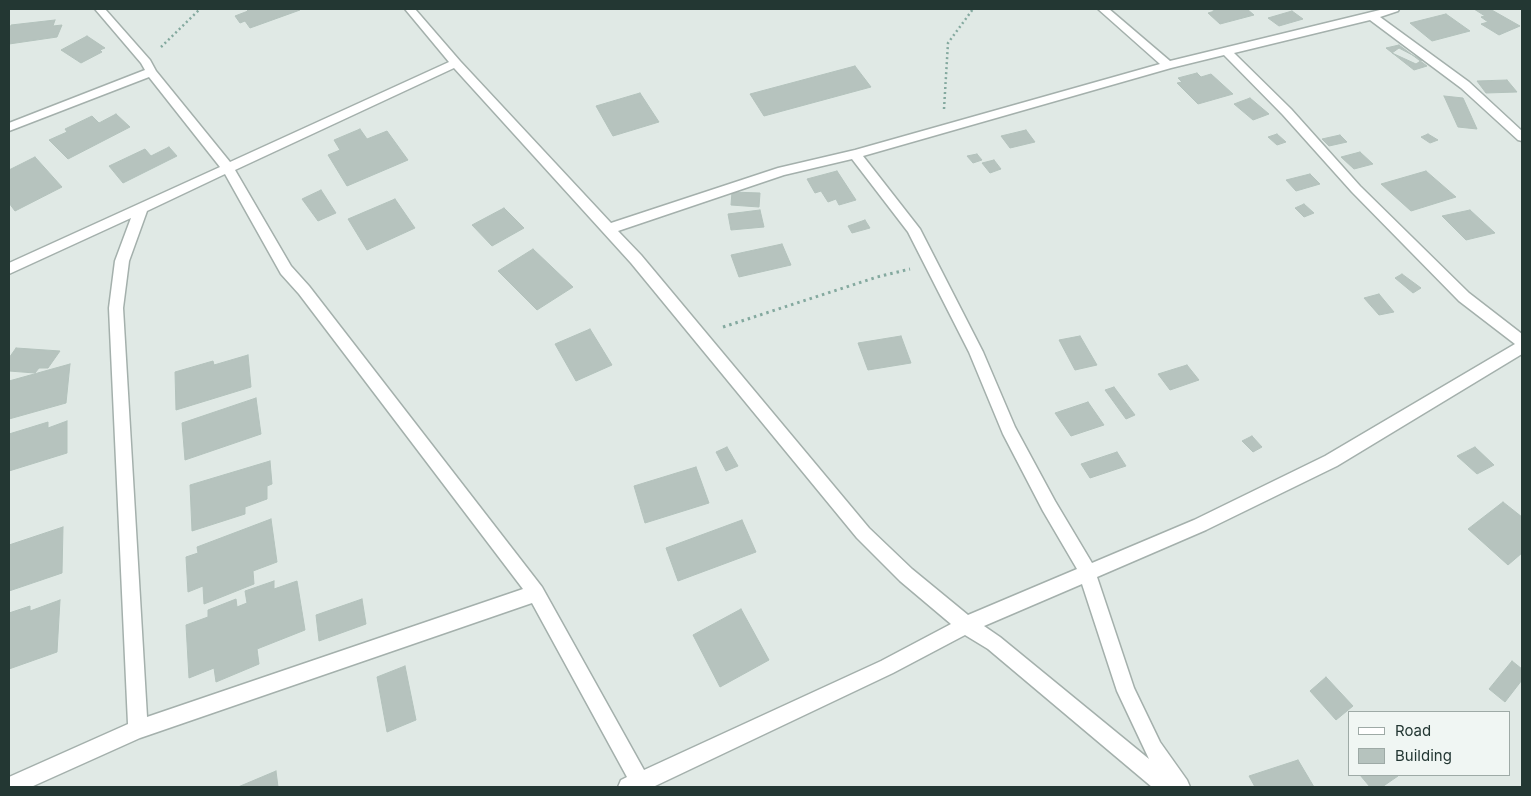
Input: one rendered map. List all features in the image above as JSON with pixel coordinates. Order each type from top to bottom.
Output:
[{"type":"street","points":[[100,9],[228,168],[286,270],[304,290],[536,593],[637,785],[887,667],[966,625],[1200,525],[1331,461],[1522,347]]},
{"type":"street","points":[[410,9],[456,63],[609,229],[863,533],[906,575],[966,625],[994,643],[1167,787]]},
{"type":"street","points":[[1103,9],[1168,65]]},
{"type":"street","points":[[609,229],[782,172],[855,154],[1168,65],[1372,16],[1394,9]]},
{"type":"street","points":[[1372,16],[1465,85],[1522,137]]},
{"type":"street","points":[[1226,52],[1287,112],[1356,189],[1464,297],[1522,342]]},
{"type":"street","points":[[9,269],[456,63]]},
{"type":"street","points":[[9,127],[148,67]]},
{"type":"street","points":[[855,154],[912,229],[976,352],[1008,428],[1050,506],[1083,560],[1126,691],[1153,749],[1180,787]]},
{"type":"street","points":[[138,729],[116,308],[122,261],[141,209]]},
{"type":"street","points":[[9,787],[138,729],[536,593]]},
{"type":"path","points":[[148,67],[200,9]]},
{"type":"path","points":[[945,112],[948,43],[973,9]]},
{"type":"path","points":[[698,335],[877,277],[930,264]]},
{"type":"building","points":[[246,9],[300,10],[250,28],[245,21],[240,23],[235,16],[248,11]]},
{"type":"building","points":[[1211,9],[1247,9],[1254,15],[1220,24],[1208,13],[1215,11]]},
{"type":"building","points":[[1474,9],[1490,9],[1520,26],[1499,35],[1481,24],[1488,22],[1481,17],[1485,16]]},
{"type":"building","points":[[1292,11],[1303,19],[1279,26],[1268,18]]},
{"type":"building","points":[[1446,14],[1470,31],[1432,41],[1410,23]]},
{"type":"building","points":[[55,20],[53,26],[62,25],[57,37],[9,44],[11,25]]},
{"type":"building","points":[[87,36],[105,48],[100,50],[102,52],[81,63],[61,50]]},
{"type":"building","points":[[1399,45],[1427,66],[1414,70],[1386,48]]},
{"type":"building","points":[[1399,48],[1422,60],[1416,64],[1392,53]]},
{"type":"building","points":[[855,66],[871,87],[764,116],[750,94]]},
{"type":"building","points":[[1197,73],[1201,77],[1211,74],[1233,94],[1198,104],[1177,83],[1182,82],[1178,78]]},
{"type":"building","points":[[1507,80],[1517,92],[1486,93],[1477,81]]},
{"type":"building","points":[[640,93],[659,122],[613,136],[596,106]]},
{"type":"building","points":[[1444,96],[1463,98],[1477,129],[1458,127]]},
{"type":"building","points":[[1250,98],[1269,114],[1253,120],[1234,104]]},
{"type":"building","points":[[116,114],[130,127],[68,159],[49,140],[67,132],[65,129],[92,116],[99,123]]},
{"type":"building","points":[[360,129],[367,139],[387,131],[408,160],[347,186],[328,155],[340,150],[334,140]]},
{"type":"building","points":[[1026,130],[1035,142],[1010,148],[1001,136]]},
{"type":"building","points":[[1277,134],[1286,142],[1277,145],[1268,137]]},
{"type":"building","points":[[1428,134],[1438,140],[1430,143],[1421,137]]},
{"type":"building","points":[[1340,135],[1347,142],[1329,146],[1322,139]]},
{"type":"building","points":[[169,147],[177,156],[123,183],[109,166],[145,149],[151,156]]},
{"type":"building","points":[[1360,152],[1373,164],[1354,169],[1341,157]]},
{"type":"building","points":[[977,154],[982,160],[973,163],[967,156]]},
{"type":"building","points":[[35,157],[62,187],[15,211],[9,203],[9,170]]},
{"type":"building","points":[[994,160],[1001,169],[990,173],[982,163]]},
{"type":"building","points":[[837,171],[856,200],[839,205],[836,199],[828,202],[821,191],[815,193],[807,179]]},
{"type":"building","points":[[1426,171],[1456,197],[1411,211],[1381,184]]},
{"type":"building","points":[[1310,174],[1320,184],[1296,191],[1286,180]]},
{"type":"building","points":[[321,190],[336,213],[318,221],[302,199]]},
{"type":"building","points":[[732,192],[760,193],[759,207],[731,205]]},
{"type":"building","points":[[395,199],[415,228],[367,250],[348,219]]},
{"type":"building","points":[[1304,204],[1314,213],[1304,217],[1295,208]]},
{"type":"building","points":[[504,208],[524,228],[492,246],[472,225]]},
{"type":"building","points":[[760,210],[764,227],[731,230],[728,214]]},
{"type":"building","points":[[1470,210],[1495,233],[1466,240],[1442,216]]},
{"type":"building","points":[[865,220],[870,228],[852,233],[848,226]]},
{"type":"building","points":[[782,244],[791,265],[739,277],[731,255]]},
{"type":"building","points":[[533,249],[573,287],[537,310],[498,271]]},
{"type":"building","points":[[1402,274],[1421,288],[1413,293],[1395,278]]},
{"type":"building","points":[[1379,294],[1394,312],[1379,315],[1364,298]]},
{"type":"building","points":[[590,329],[612,365],[576,381],[555,344]]},
{"type":"building","points":[[901,336],[911,363],[868,370],[858,343]]},
{"type":"building","points":[[1080,336],[1097,365],[1075,370],[1059,340]]},
{"type":"building","points":[[16,348],[60,351],[48,368],[39,368],[35,373],[9,371],[9,358]]},
{"type":"building","points":[[248,355],[251,387],[176,410],[175,372],[213,361],[214,365]]},
{"type":"building","points":[[70,364],[66,403],[9,419],[9,381]]},
{"type":"building","points":[[1187,365],[1199,380],[1170,390],[1158,374]]},
{"type":"building","points":[[1114,387],[1135,415],[1126,419],[1105,390]]},
{"type":"building","points":[[256,398],[261,434],[185,460],[182,423]]},
{"type":"building","points":[[1088,402],[1104,425],[1071,436],[1055,413]]},
{"type":"building","points":[[67,421],[67,453],[9,471],[9,434],[48,422],[48,428]]},
{"type":"building","points":[[1252,436],[1262,447],[1253,452],[1242,441]]},
{"type":"building","points":[[727,447],[738,466],[726,471],[716,452]]},
{"type":"building","points":[[1475,447],[1494,465],[1477,474],[1457,456]]},
{"type":"building","points":[[1117,452],[1126,466],[1090,478],[1081,464]]},
{"type":"building","points":[[270,461],[272,484],[267,486],[267,499],[245,507],[245,514],[192,531],[190,485]]},
{"type":"building","points":[[696,467],[709,503],[645,523],[634,486]]},
{"type":"building","points":[[1503,502],[1522,517],[1522,553],[1508,565],[1468,529]]},
{"type":"building","points":[[271,519],[277,562],[253,571],[254,584],[204,604],[203,586],[188,592],[186,557],[198,553],[197,547]]},
{"type":"building","points":[[742,520],[756,552],[678,581],[666,548]]},
{"type":"building","points":[[63,527],[62,573],[9,591],[9,545]]},
{"type":"building","points":[[274,581],[274,589],[297,581],[305,630],[257,649],[259,664],[216,682],[214,668],[189,678],[186,625],[208,617],[208,610],[236,599],[237,607],[247,603],[245,591]]},
{"type":"building","points":[[362,599],[366,624],[319,641],[316,615]]},
{"type":"building","points":[[60,600],[57,652],[9,669],[9,613],[30,606],[30,611]]},
{"type":"building","points":[[741,609],[769,660],[720,687],[693,635]]},
{"type":"building","points":[[1512,661],[1522,669],[1522,680],[1505,702],[1489,689]]},
{"type":"building","points":[[405,666],[416,720],[387,732],[377,677]]},
{"type":"building","points":[[1326,677],[1353,706],[1336,720],[1310,691]]},
{"type":"building","points":[[1298,760],[1314,787],[1255,787],[1249,776]]},
{"type":"building","points":[[276,771],[278,787],[238,787]]},
{"type":"building","points":[[1361,776],[1398,776],[1382,787],[1370,787]]}]
